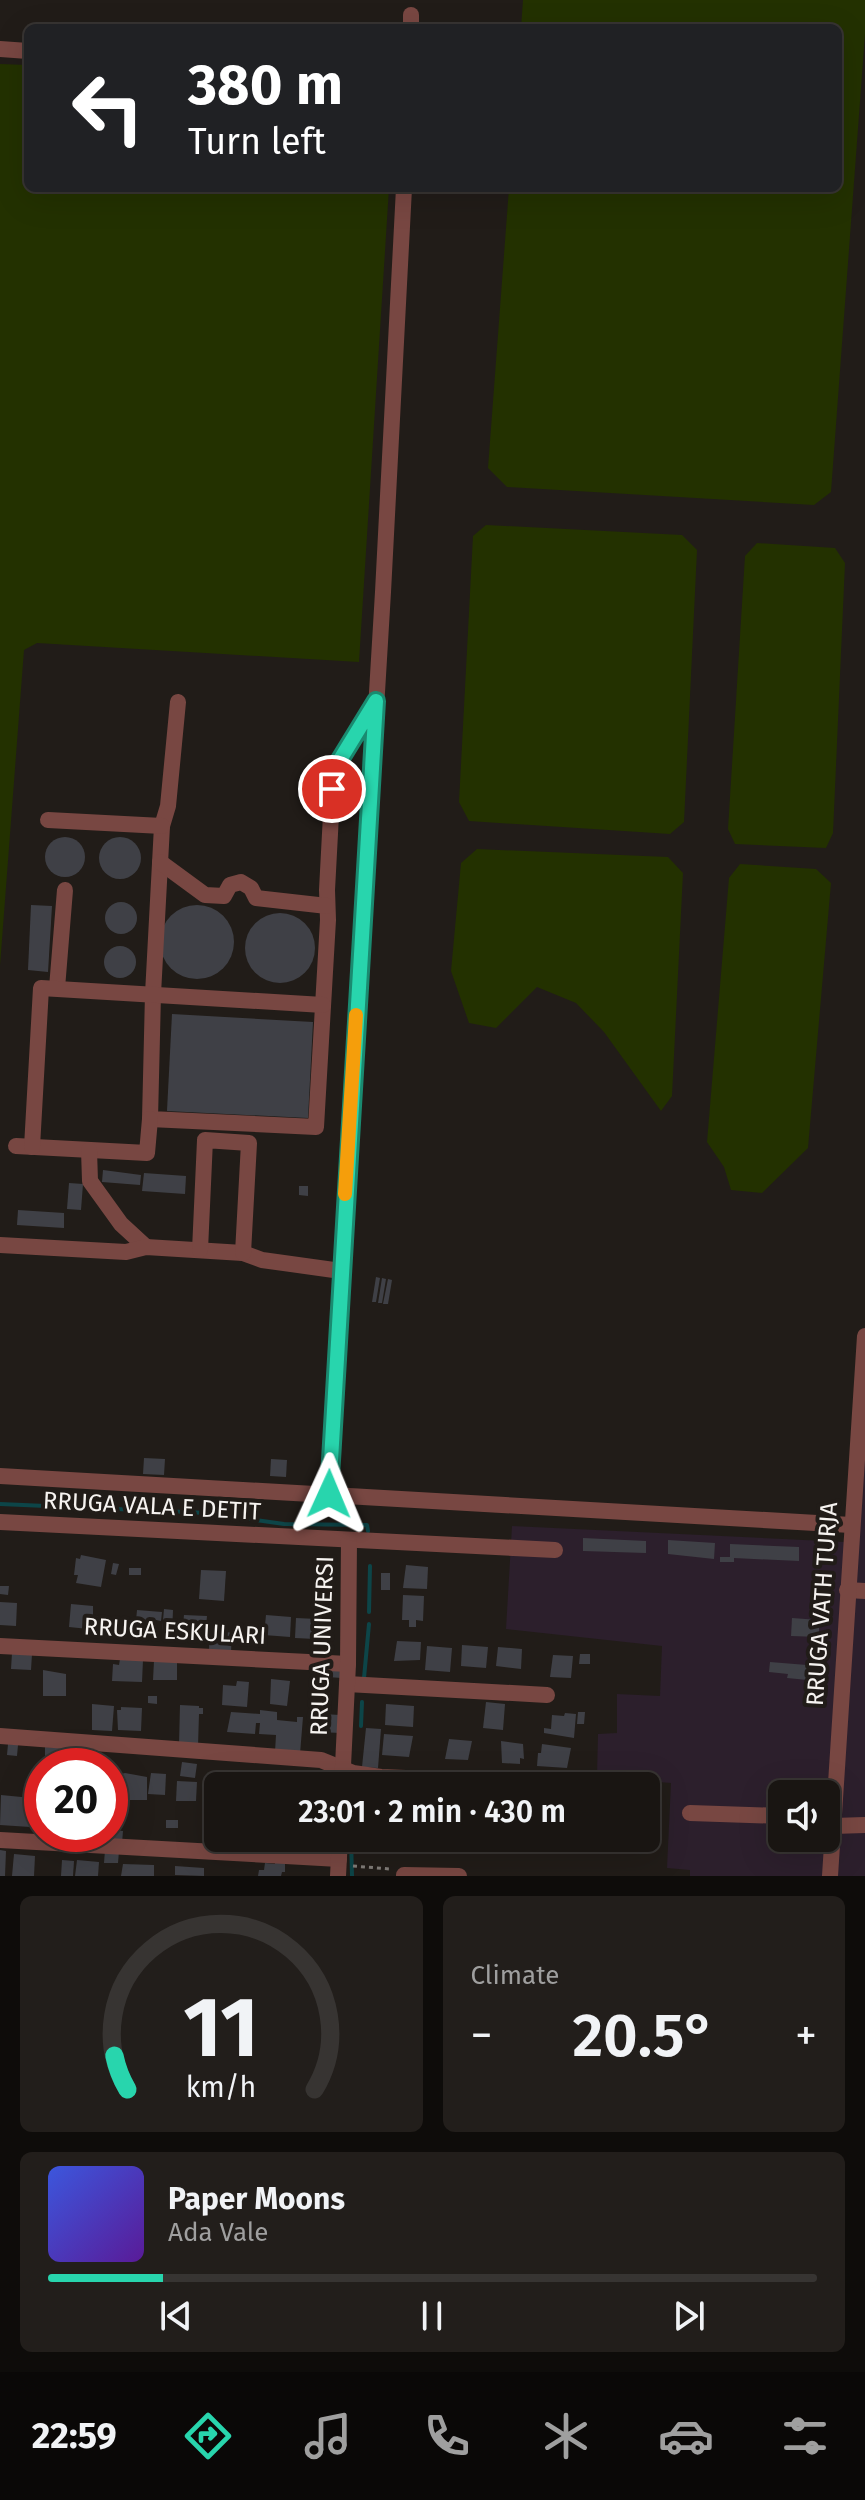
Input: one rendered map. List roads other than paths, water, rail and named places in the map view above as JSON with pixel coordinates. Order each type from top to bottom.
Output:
[{"type":"street","points":[[0,49],[24,51]]},
{"type":"street","points":[[329,1494],[404,192]]},
{"type":"street","points":[[150,1119],[316,1127],[333,777],[338,763],[376,701]]},
{"type":"street","points":[[178,702],[168,806],[162,826],[153,994],[150,1119],[147,1153],[24,1146],[41,988],[57,988],[153,994],[323,1005]]},
{"type":"street","points":[[48,820],[162,826]]},
{"type":"street","points":[[160,862],[205,895],[224,896],[230,885],[241,882],[251,888],[256,898],[327,906]]},
{"type":"street","points":[[57,988],[65,890]]},
{"type":"street","points":[[200,1250],[205,1140],[249,1143],[243,1253]]},
{"type":"street","points":[[89,1150],[90,1181],[121,1224],[146,1247]]},
{"type":"street","points":[[0,1245],[126,1252],[146,1247],[243,1253],[262,1260],[341,1271]]},
{"type":"street","name":"RRUGA VATH TURJA","points":[[834,1780],[851,1525],[863,1403],[865,1336]]},
{"type":"street","points":[[0,1476],[851,1525]]},
{"type":"street","name":"RRUGA VALA E DETIT","points":[[0,1522],[349,1540]]},
{"type":"street","name":"RRUGA UNIVERSI","points":[[342,1772],[348,1664],[349,1540],[382,1539],[555,1550]]},
{"type":"street","points":[[847,1590],[865,1591]]},
{"type":"street","name":"RRUGA ESKULARI","points":[[0,1646],[348,1664]]},
{"type":"street","points":[[347,1684],[547,1695]]},
{"type":"street","points":[[0,1736],[321,1760],[351,1772]]},
{"type":"street","points":[[690,1813],[768,1816]]},
{"type":"street","points":[[840,1821],[865,1825]]},
{"type":"street","points":[[0,1840],[339,1859]]},
{"type":"street","points":[[338,1876],[339,1852]]},
{"type":"street","name":"RRUGA VATH TURJA","points":[[830,1852],[830,1876]]},
{"type":"street","points":[[404,1875],[459,1876]]},
{"type":"waterway","points":[[0,1504],[208,1513],[284,1524],[367,1525],[368,1531]]},
{"type":"waterway","points":[[369,1612],[370,1566]]},
{"type":"waterway","points":[[364,1678],[369,1624]]},
{"type":"waterway","points":[[361,1726],[362,1702]]},
{"type":"waterway","points":[[351,1852],[352,1876]]}]
